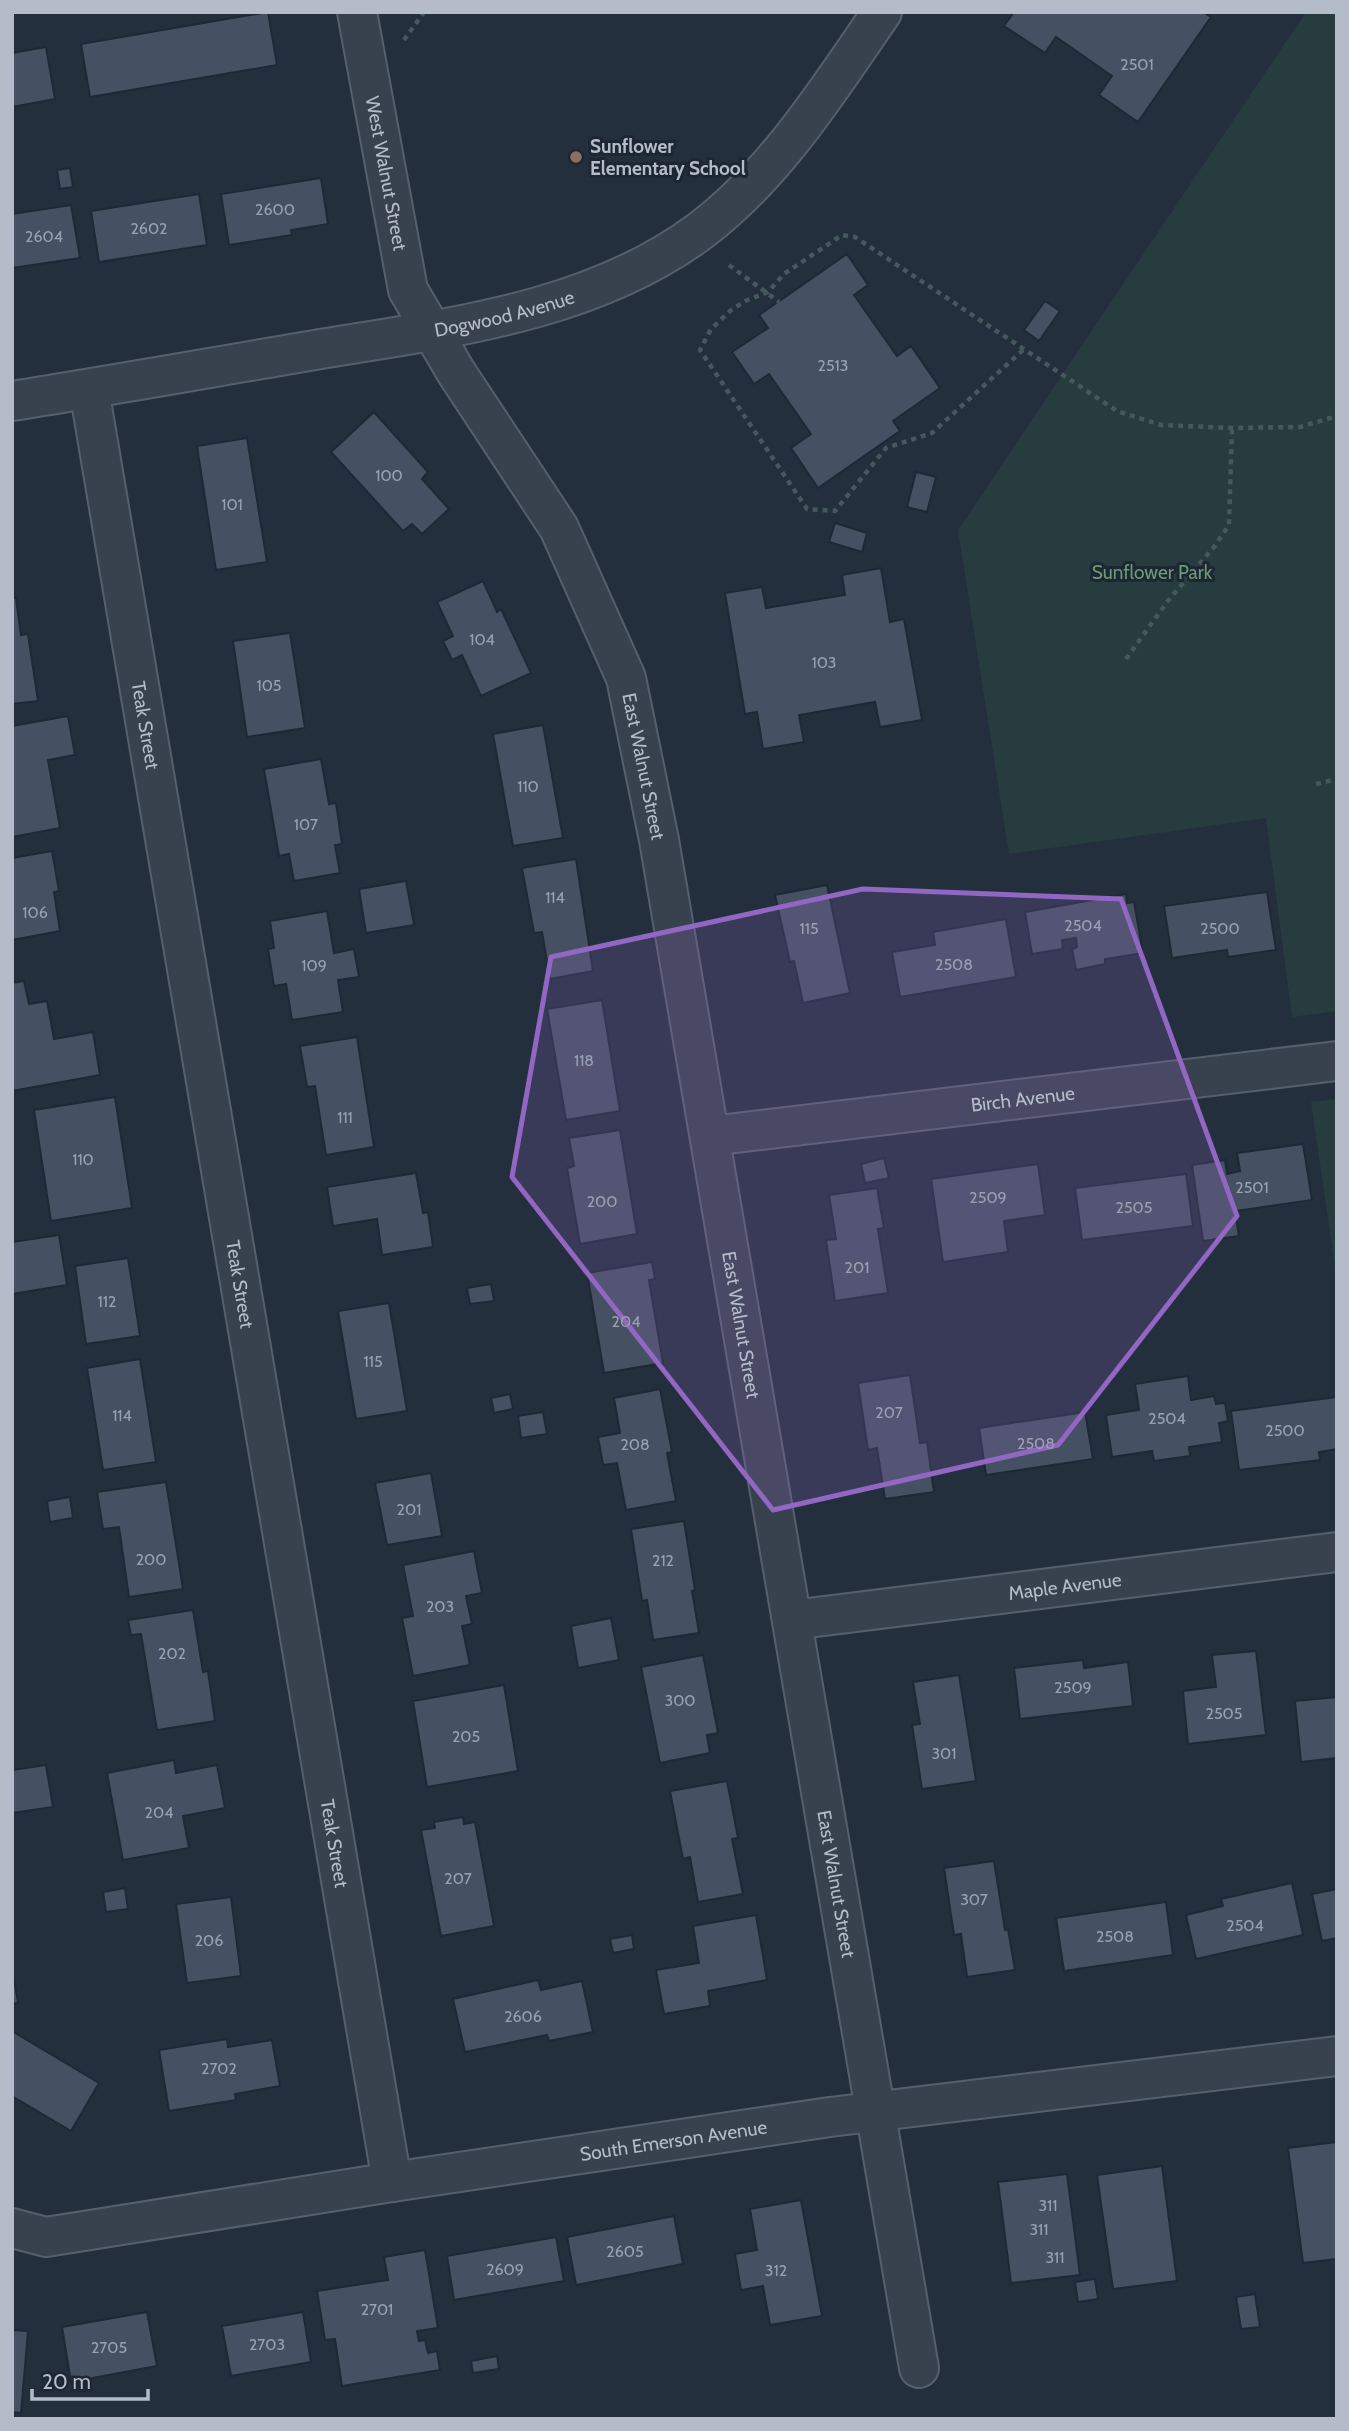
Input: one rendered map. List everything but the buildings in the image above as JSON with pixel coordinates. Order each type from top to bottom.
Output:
[{"type":"street","name":"West Walnut Street","points":[[357,12],[408,290],[430,331]]},
{"type":"street","name":"Dogwood Avenue","points":[[12,401],[477,323],[599,288],[652,261],[700,231],[744,194],[797,131],[882,12]]},
{"type":"street","name":"East Walnut Street","points":[[430,331],[559,528],[626,678],[659,840],[919,2368]]},
{"type":"street","name":"Teak Street","points":[[89,389],[393,2182]]},
{"type":"street","name":"Birch Avenue","points":[[710,1136],[1337,1060]]},
{"type":"street","name":"Maple Avenue","points":[[792,1620],[1337,1552]]},
{"type":"street","name":"South Emerson Avenue","points":[[12,2228],[46,2236],[877,2110],[1337,2056]]},
{"type":"path","points":[[404,40],[424,12]]},
{"type":"path","points":[[1023,350],[932,433],[886,448],[835,511],[807,509],[700,350],[711,329],[730,311],[745,301],[768,292],[783,274],[842,234],[855,237],[1117,411],[1161,425],[1232,428],[1300,426],[1337,416]]},
{"type":"path","points":[[729,265],[779,302]]},
{"type":"path","points":[[1126,659],[1167,602],[1214,547],[1229,525],[1232,428]]},
{"type":"path","points":[[1316,784],[1337,779]]},
{"type":"highlighted area","points":[[863,889],[1121,899],[1237,1216],[1058,1445],[773,1510],[512,1177],[551,957]]},
{"type":"green space","name":"Sunflower Park","points":[[1306,12],[1337,12],[1337,1011],[1292,1017],[1266,818],[1009,854],[958,530]]},
{"type":"green space","points":[[1337,1099],[1337,1281],[1311,1102]]},
{"type":"place","name":"Sunflower Elementary School","points":[[576,157]]}]
